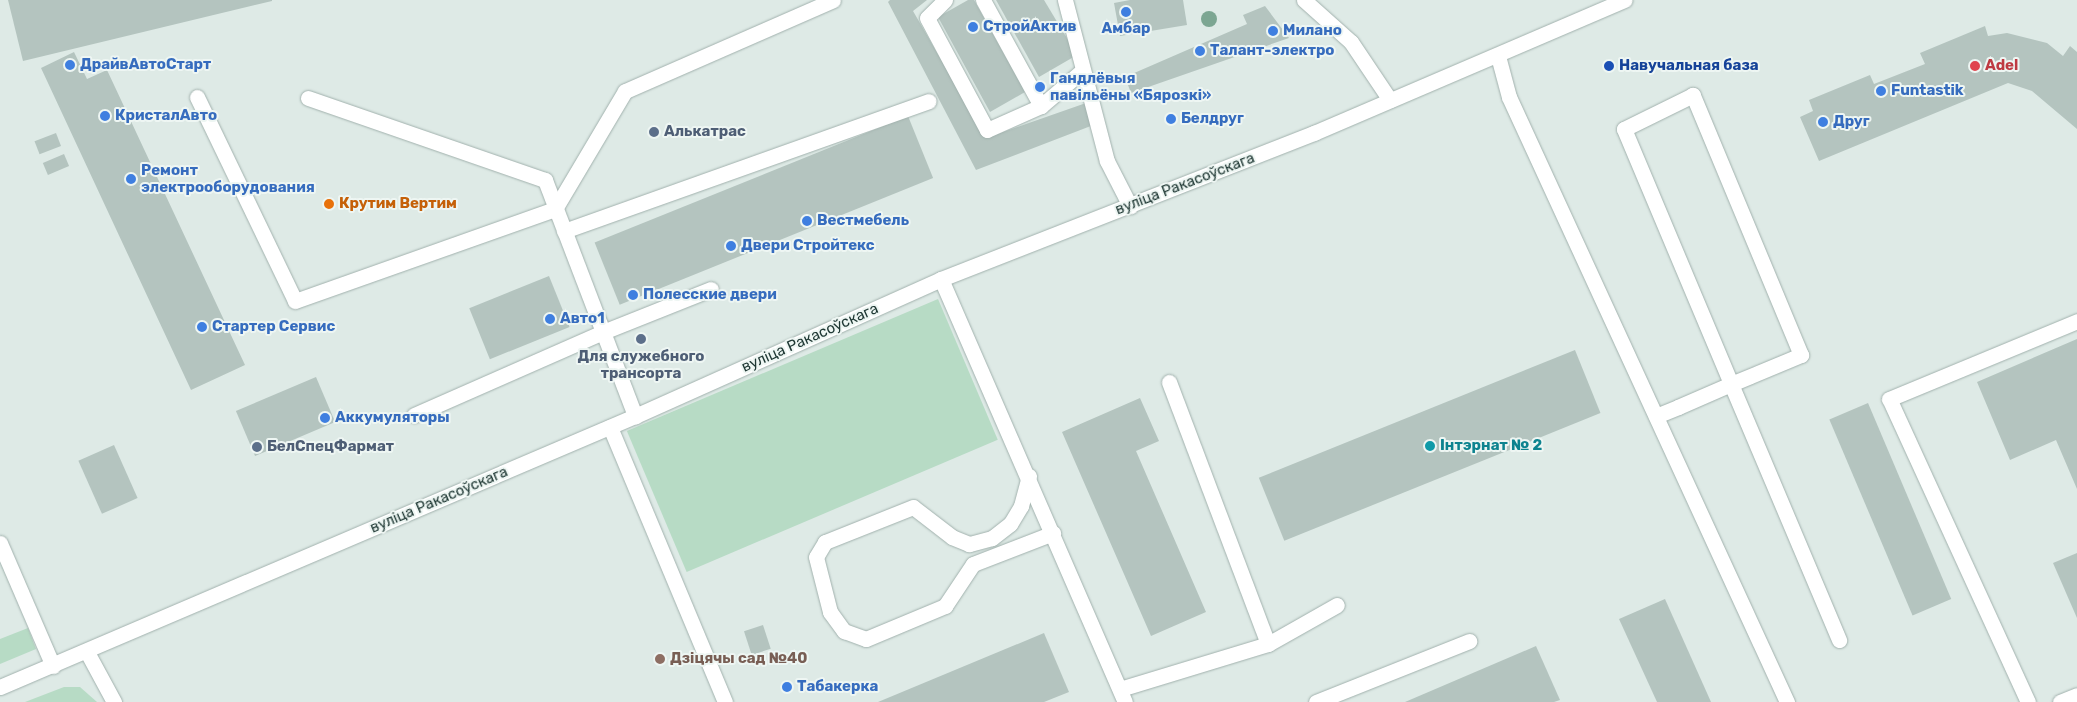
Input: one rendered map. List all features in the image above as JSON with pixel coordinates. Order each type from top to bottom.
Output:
[{"type":"main road","points":[[197,97],[295,301],[555,209],[625,90],[833,0]]},
{"type":"main road","points":[[945,0],[927,18],[987,130],[1041,106],[1083,70]]},
{"type":"main road","points":[[983,0],[1041,106]]},
{"type":"main road","points":[[1065,0],[1107,161],[1130,206]]},
{"type":"main road","points":[[1304,0],[1352,42],[1390,100]]},
{"type":"main road","name":"вуліца Ракасоўскага","points":[[0,687],[87,652],[610,427],[941,279],[1130,206],[1498,56],[1625,0]]},
{"type":"main road","points":[[1498,56],[1509,97],[1787,702]]},
{"type":"main road","points":[[1656,416],[1731,384],[1801,355],[1693,95],[1624,129],[1731,384],[1839,640]]},
{"type":"main road","points":[[308,98],[545,180],[635,416]]},
{"type":"main road","points":[[564,231],[929,102]]},
{"type":"main road","points":[[941,279],[1053,533],[1122,696],[1268,644],[1336,605]]},
{"type":"main road","points":[[414,415],[603,332],[711,289]]},
{"type":"main road","points":[[2028,702],[1889,399],[2077,322]]},
{"type":"main road","points":[[1169,382],[1268,644]]},
{"type":"main road","points":[[610,427],[725,702]]},
{"type":"main road","points":[[1028,476],[1021,506],[1010,524],[992,538],[969,544],[952,537],[913,507],[824,542],[816,557],[830,612],[844,631],[866,639],[945,606],[973,564],[1053,533]]},
{"type":"main road","points":[[0,543],[53,666]]},
{"type":"main road","points":[[1316,702],[1469,641]]},
{"type":"main road","points":[[87,652],[114,702]]},
{"type":"main road","points":[[2060,702],[2077,695]]},
{"type":"green space","points":[[938,299],[998,440],[687,572],[627,431]]},
{"type":"green space","points":[[28,628],[36,649],[0,664],[0,639]]},
{"type":"green space","points":[[64,687],[80,687],[97,702],[25,702]]},
{"type":"building","points":[[8,0],[272,0],[272,1],[23,61]]},
{"type":"building","points":[[890,0],[927,0],[913,11],[986,138],[1086,103],[1096,124],[976,170],[888,2]]},
{"type":"building","points":[[968,0],[974,0],[1025,92],[990,112],[938,17]]},
{"type":"building","points":[[996,0],[1044,0],[1077,55],[1039,77]]},
{"type":"building","points":[[1130,0],[1183,0],[1187,25],[1120,36],[1114,3]]},
{"type":"building","points":[[1265,6],[1289,38],[1131,93],[1125,77],[1247,24],[1243,15]]},
{"type":"building","points":[[1985,26],[1988,36],[2007,33],[2047,43],[2063,56],[2070,46],[2077,52],[2077,129],[2032,91],[2008,83],[1819,161],[1800,117],[1813,111],[1809,100],[1870,75],[1874,84],[1925,64],[1920,53]]},
{"type":"building","points":[[74,52],[87,79],[107,70],[245,365],[191,390],[41,68]]},
{"type":"building","points":[[908,116],[933,178],[620,305],[595,243]]},
{"type":"building","points":[[56,133],[61,146],[40,154],[35,141]]},
{"type":"building","points":[[64,154],[69,166],[48,175],[43,163]]},
{"type":"building","points":[[549,276],[570,327],[490,359],[469,308]]},
{"type":"building","points":[[2077,339],[2077,489],[2056,440],[2010,460],[1977,382]]},
{"type":"building","name":"Інтэрнат № 2","points":[[1575,350],[1600,413],[1284,541],[1259,478]]},
{"type":"building","points":[[316,377],[335,422],[255,456],[236,411]]},
{"type":"building","points":[[1140,398],[1159,441],[1136,451],[1206,612],[1151,636],[1062,432]]},
{"type":"building","points":[[1868,403],[1951,599],[1913,615],[1829,419]]},
{"type":"building","points":[[114,445],[138,498],[102,514],[78,461]]},
{"type":"building","points":[[2077,553],[2077,618],[2053,563]]},
{"type":"building","points":[[1665,599],[1711,702],[1657,702],[1619,619]]},
{"type":"building","points":[[763,625],[771,649],[752,655],[744,631]]},
{"type":"building","points":[[1044,633],[1069,692],[1044,702],[878,702]]},
{"type":"building","points":[[1536,646],[1560,700],[1554,702],[1405,702]]},
{"type":"place","name":"Амбар","points":[[1126,12]]},
{"type":"place","name":"СтройАктив","points":[[973,27]]},
{"type":"place","name":"Милано","points":[[1273,31]]},
{"type":"place","name":"Талант-электро","points":[[1200,51]]},
{"type":"place","name":"ДрайвАвтоСтарт","points":[[70,65]]},
{"type":"place","name":"Навучальная база","points":[[1609,66]]},
{"type":"place","name":"Adel","points":[[1975,66]]},
{"type":"place","name":"Гандлёвыя павільёны «Бярозкі»","points":[[1040,87]]},
{"type":"place","name":"Funtastik","points":[[1881,91]]},
{"type":"place","name":"КристалАвто","points":[[105,116]]},
{"type":"place","name":"Белдруг","points":[[1171,119]]},
{"type":"place","name":"Друг","points":[[1823,122]]},
{"type":"place","name":"Алькатрас","points":[[654,132]]},
{"type":"place","name":"Ремонт электрооборудования","points":[[131,179]]},
{"type":"place","name":"Крутим Вертим","points":[[329,204]]},
{"type":"place","name":"Вестмебель","points":[[807,221]]},
{"type":"place","name":"Двери Стройтекс","points":[[731,246]]},
{"type":"place","name":"Полесские двери","points":[[633,295]]},
{"type":"place","name":"Авто1","points":[[550,319]]},
{"type":"place","name":"Стартер Сервис","points":[[202,327]]},
{"type":"place","name":"Для служебного трансорта","points":[[641,339]]},
{"type":"place","name":"Аккумуляторы","points":[[325,418]]},
{"type":"place","name":"Інтэрнат № 2","points":[[1430,446]]},
{"type":"place","name":"БелСпецФармат","points":[[257,447]]},
{"type":"place","name":"Дзіцячы сад №40","points":[[660,659]]},
{"type":"place","name":"Табакерка","points":[[787,687]]}]
